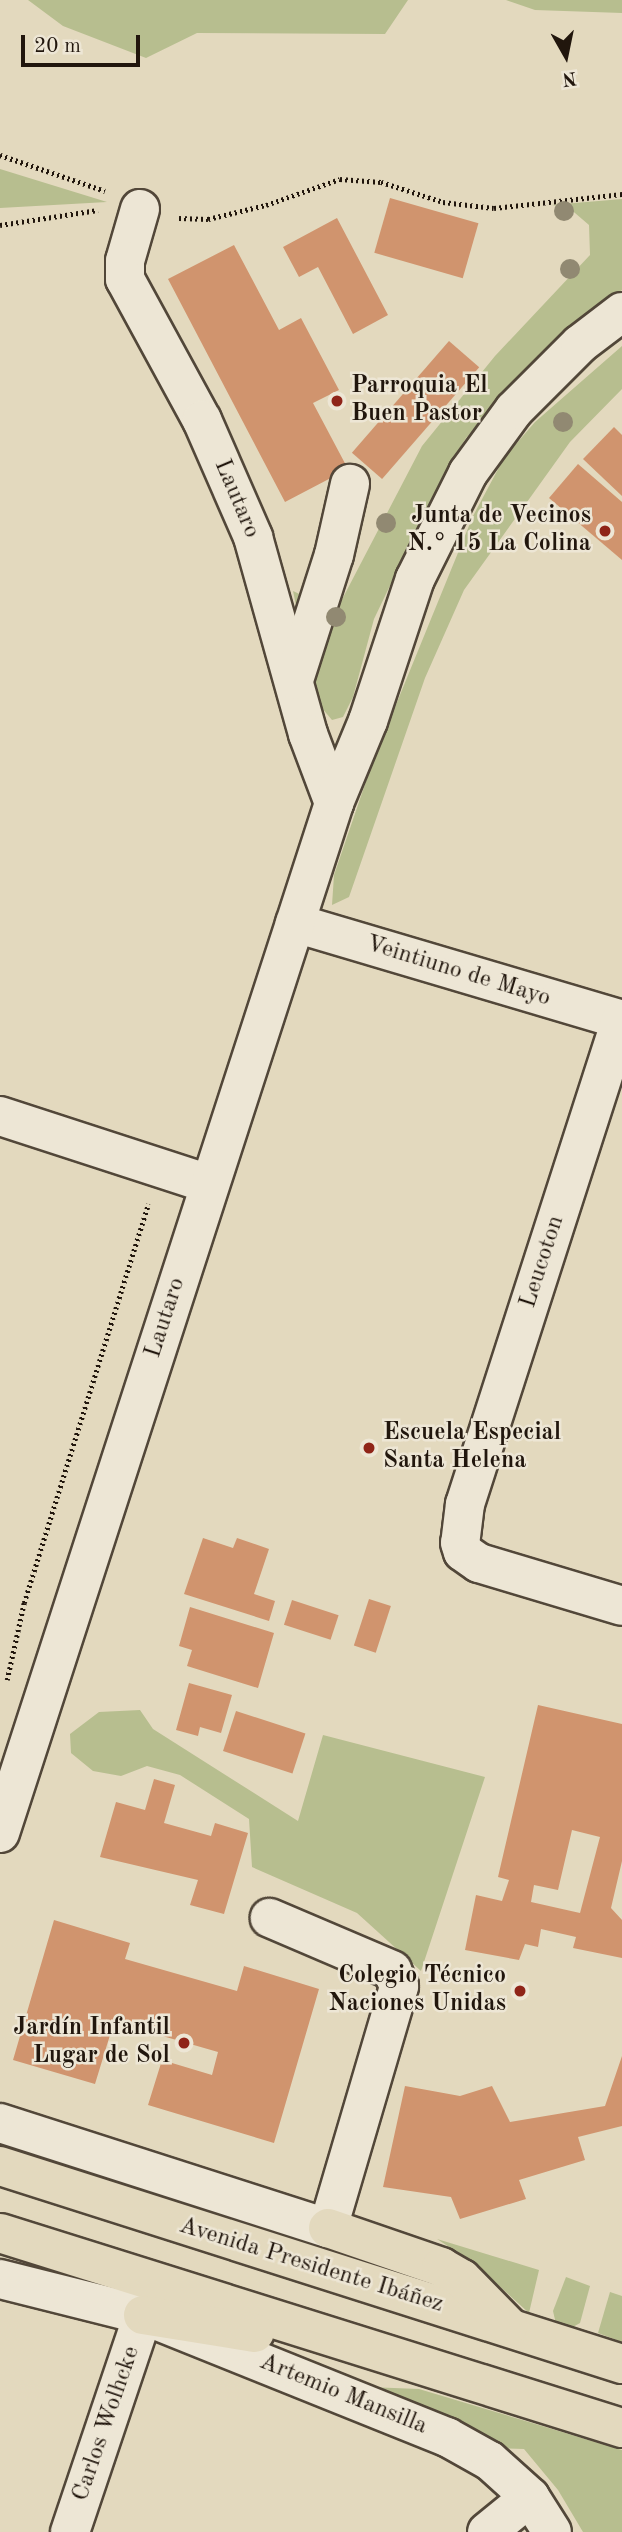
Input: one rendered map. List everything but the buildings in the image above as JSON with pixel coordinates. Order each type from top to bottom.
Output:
[{"type":"main road","name":"Avenida Presidente Ibáñez","points":[[0,2166],[622,2364]]},
{"type":"main road","points":[[328,2228],[421,2258],[462,2279],[509,2327]]},
{"type":"main road","points":[[0,2233],[622,2428]]},
{"type":"main road","points":[[143,2315],[431,2368]]},
{"type":"street","name":"Lautaro","points":[[140,208],[125,261],[125,279],[229,480],[264,567],[293,680],[334,803]]},
{"type":"street","name":"Lautaro","points":[[0,1833],[334,803],[368,721],[415,579],[468,473],[540,381],[622,312]]},
{"type":"street","points":[[293,680],[334,555],[349,484]]},
{"type":"street","name":"Veintiuno de Mayo","points":[[295,923],[622,1020]]},
{"type":"street","name":"Leucoton","points":[[622,1020],[465,1504],[460,1543],[463,1552],[480,1563],[622,1606]]},
{"type":"street","points":[[0,1116],[209,1184]]},
{"type":"street","points":[[270,1918],[392,1970],[399,1986],[328,2228]]},
{"type":"street","name":"Avenida Presidente Ibáñez","points":[[0,2123],[328,2228]]},
{"type":"street","points":[[0,2279],[143,2315]]},
{"type":"street","name":"Artemio Mansilla","points":[[143,2315],[447,2437],[490,2462],[530,2497],[552,2532]]},
{"type":"street","name":"Carlos Wolhcke","points":[[70,2532],[143,2315]]},
{"type":"street","points":[[487,2532],[530,2497]]},
{"type":"path","points":[[0,155],[140,208],[208,219],[340,179],[381,182],[443,202],[494,208],[622,194]]},
{"type":"path","points":[[0,225],[54,214],[140,208]]},
{"type":"path","points":[[4,1679],[149,1200]]},
{"type":"green space","points":[[28,0],[408,0],[385,34],[197,33],[146,58],[63,26]]},
{"type":"green space","points":[[506,0],[622,0],[622,13],[535,10]]},
{"type":"green space","points":[[0,169],[107,202],[0,208]]},
{"type":"green space","points":[[622,199],[622,290],[543,352],[466,438],[444,473],[374,619],[353,697],[343,717],[332,720],[316,701],[293,591],[336,611],[422,446],[495,356],[590,255],[589,225],[568,207],[551,205]]},
{"type":"green space","points":[[622,346],[622,389],[570,442],[464,590],[425,678],[349,897],[332,905],[334,875],[373,761],[473,516],[504,458],[535,422]]},
{"type":"green space","points":[[140,1710],[153,1729],[298,1821],[323,1735],[485,1777],[421,1971],[357,1913],[252,1867],[249,1819],[180,1775],[147,1766],[121,1776],[93,1771],[71,1753],[70,1734],[99,1712]]},
{"type":"green space","points":[[437,2239],[539,2270],[529,2313],[475,2264]]},
{"type":"green space","points":[[566,2277],[590,2286],[580,2323],[571,2328],[556,2324],[553,2311]]},
{"type":"green space","points":[[610,2292],[622,2296],[622,2342],[598,2333]]},
{"type":"green space","points":[[368,2387],[419,2389],[622,2450],[622,2532],[583,2532],[558,2490],[524,2449],[495,2448]]},
{"type":"place","name":"Parroquia El Buen Pastor","points":[[337,401]]},
{"type":"place","name":"Junta de Vecinos N.° 15 La Colina","points":[[605,531]]},
{"type":"place","name":"Escuela Especial Santa Helena","points":[[369,1448]]},
{"type":"place","name":"Colegio Técnico Naciones Unidas","points":[[520,1991]]},
{"type":"place","name":"Jardín Infantil Lugar de Sol","points":[[184,2043]]}]
